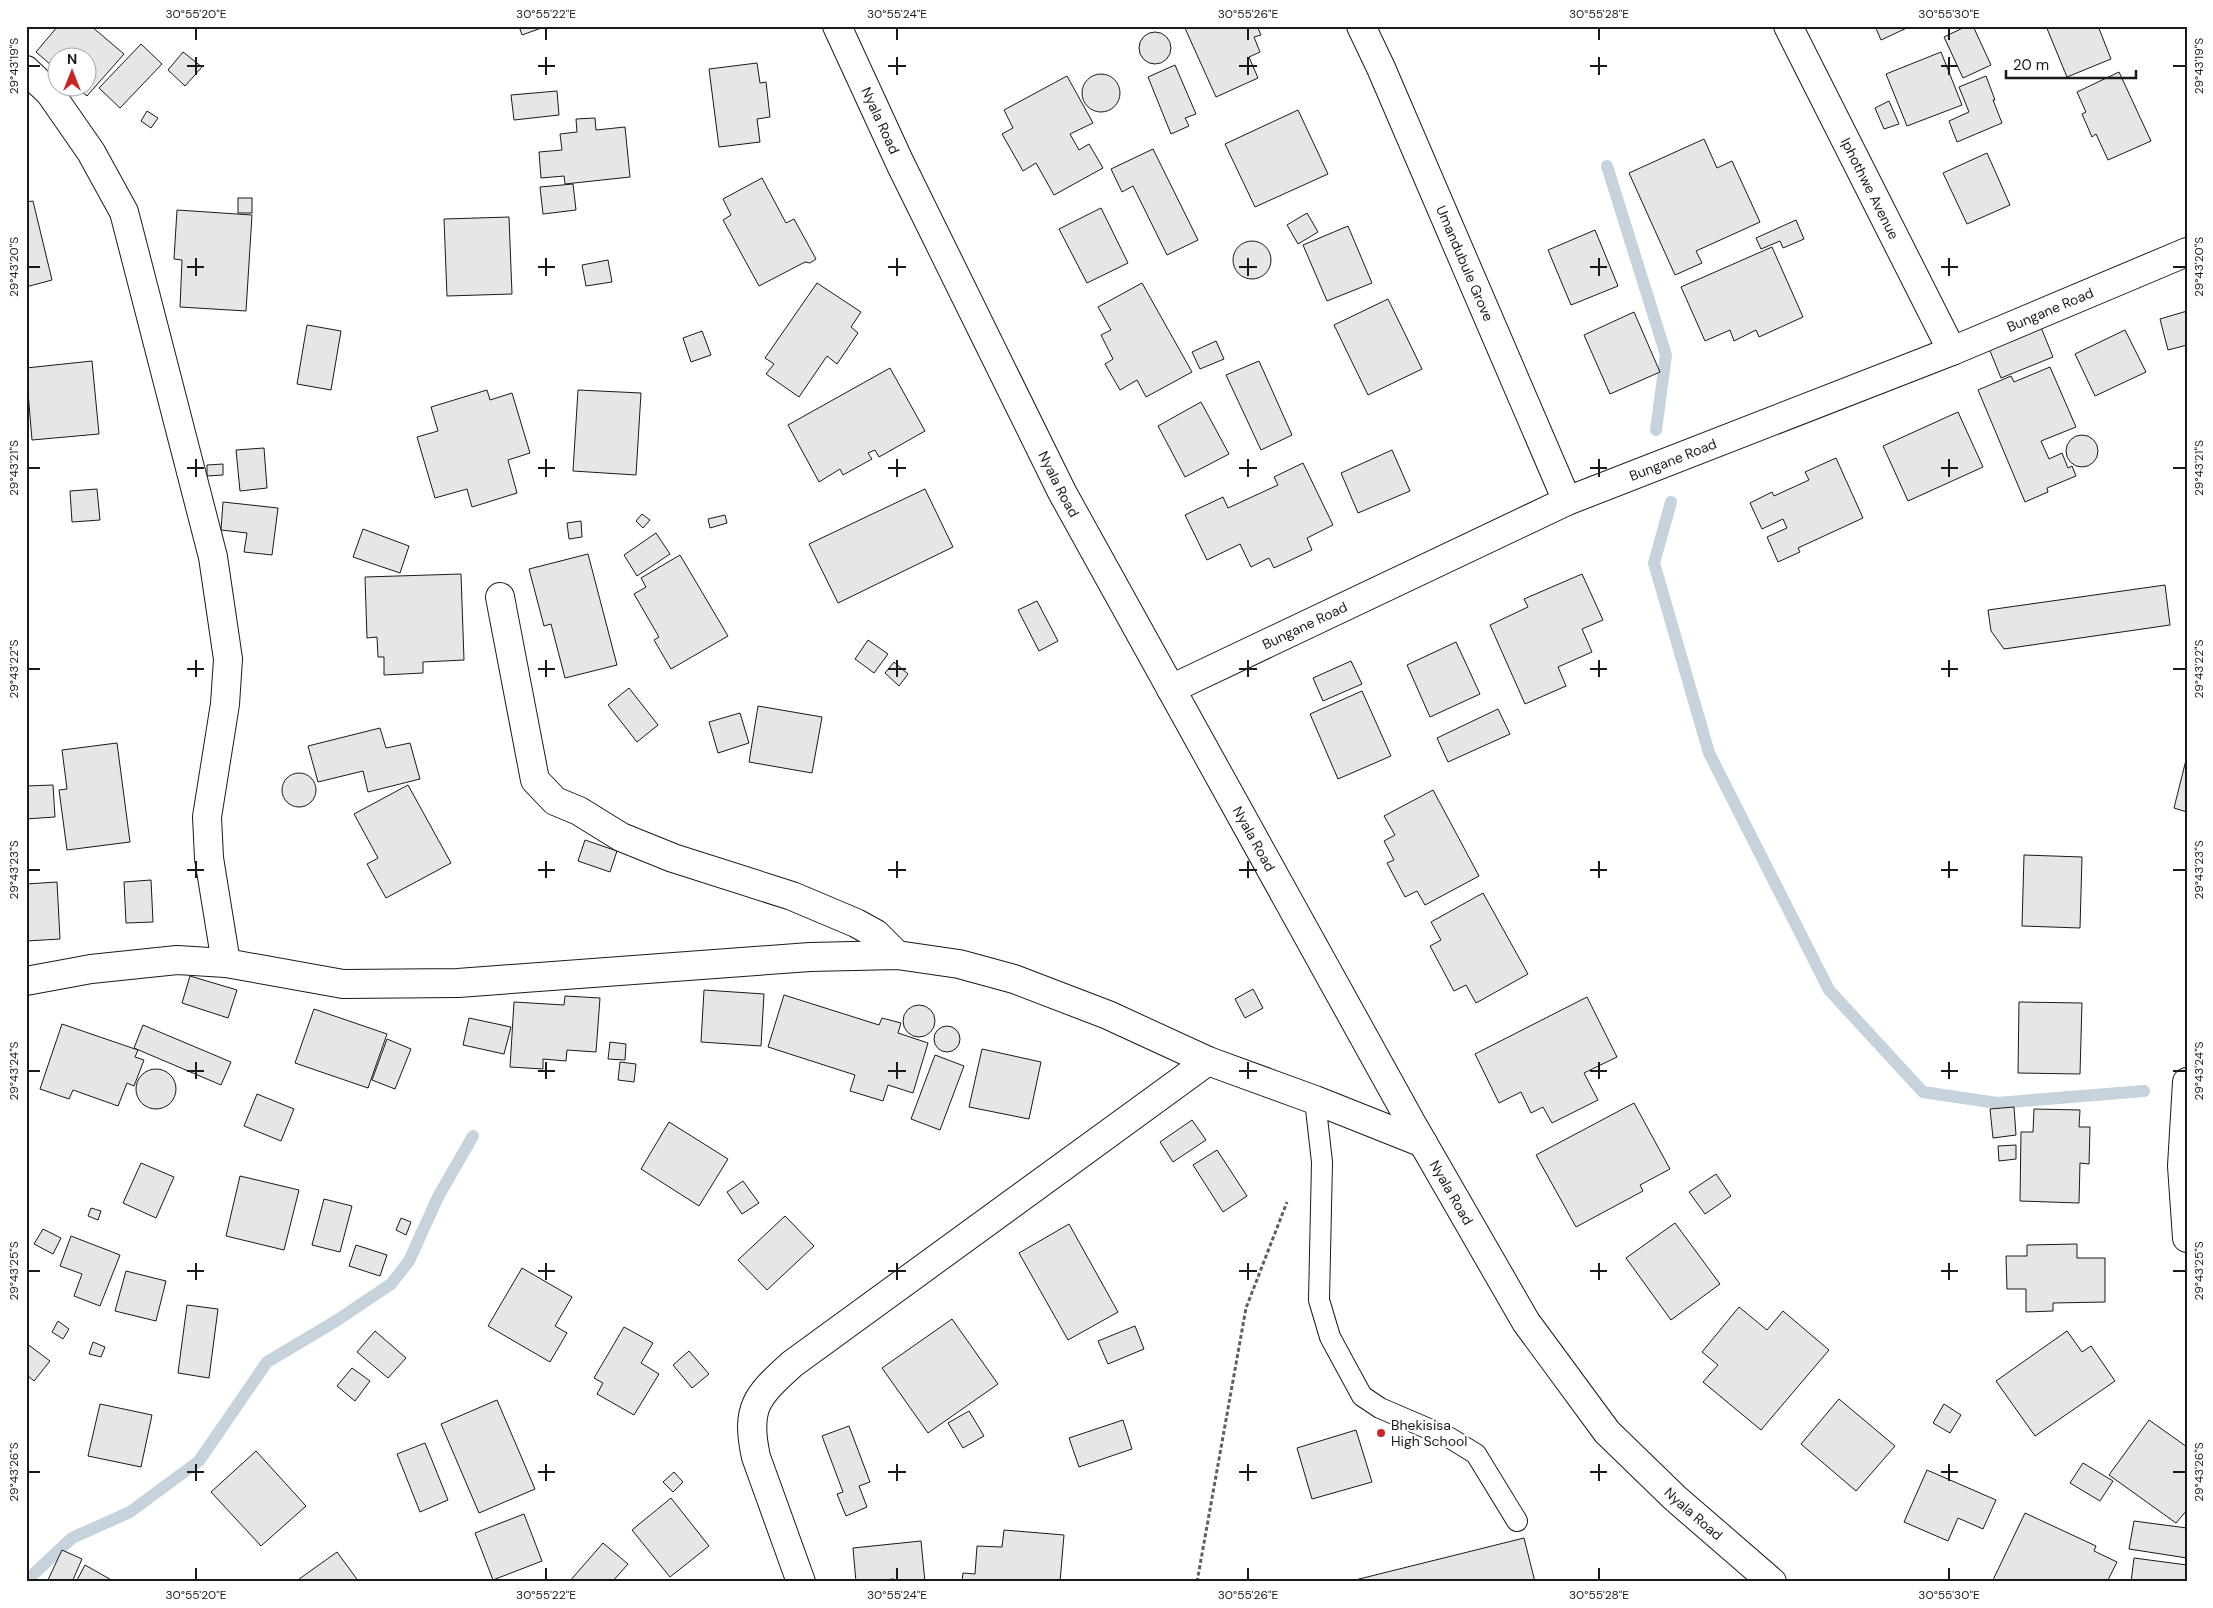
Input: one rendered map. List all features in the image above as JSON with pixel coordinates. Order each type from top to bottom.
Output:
[{"type":"street","name":"Nyala Road","points":[[837,26],[900,163],[1062,492],[1423,1143],[1526,1322],[1607,1432],[1675,1498],[1772,1582]]},
{"type":"street","name":"Umandubule Grove","points":[[1361,26],[1381,68],[1567,501]]},
{"type":"street","name":"Iphothwe Avenue","points":[[1788,26],[1952,351]]},
{"type":"street","points":[[26,70],[50,93],[91,152],[124,212],[213,557],[228,660],[224,704],[207,817],[212,884],[226,962]]},
{"type":"street","name":"Bungane Road","points":[[1171,689],[1567,501],[1952,351],[2187,252]]},
{"type":"street","points":[[500,596],[535,780],[555,800],[579,811],[621,837],[673,858],[792,896],[856,923],[876,934],[897,955]]},
{"type":"street","points":[[26,981],[91,969],[176,960],[226,962],[343,984],[448,983],[810,958],[897,955],[959,964],[1014,979],[1108,1015],[1208,1061],[1315,1100],[1423,1143]]},
{"type":"street","points":[[801,1582],[756,1456],[752,1437],[752,1413],[766,1388],[792,1364],[1208,1061]]},
{"type":"street","points":[[2187,1082],[2182,1166],[2187,1238]]},
{"type":"lane","points":[[1315,1100],[1322,1162],[1319,1300],[1334,1346],[1362,1396],[1380,1408],[1450,1438],[1476,1454],[1518,1521]]},
{"type":"path","points":[[1197,1582],[1246,1308],[1285,1205],[1310,1173],[1322,1162]]},
{"type":"building","points":[[58,26],[91,26],[124,54],[98,84],[98,48],[48,48],[48,62],[36,52]]},
{"type":"building","points":[[519,26],[547,26],[522,35]]},
{"type":"building","points":[[1184,26],[1257,26],[1261,35],[1254,37],[1260,52],[1249,57],[1258,78],[1216,97]]},
{"type":"building","points":[[1875,26],[1911,26],[1881,40]]},
{"type":"building","points":[[1967,26],[1973,26],[1991,65],[1963,78],[1944,37]]},
{"type":"building","points":[[2046,26],[2098,26],[2111,59],[2067,77]]},
{"type":"building","points":[[1155,32],[1167,36],[1171,48],[1167,60],[1155,64],[1143,60],[1139,48],[1143,36]]},
{"type":"building","points":[[141,44],[162,64],[120,108],[99,88]]},
{"type":"building","points":[[183,52],[202,67],[185,86],[168,70]]},
{"type":"building","points":[[1941,52],[1962,105],[1907,126],[1886,74]]},
{"type":"building","points":[[757,63],[760,83],[766,82],[770,117],[757,119],[760,142],[719,147],[709,69]]},
{"type":"building","points":[[1175,65],[1196,114],[1185,118],[1189,126],[1171,134],[1148,77]]},
{"type":"building","points":[[2119,72],[2151,141],[2108,160],[2096,134],[2092,137],[2082,114],[2086,112],[2077,92]]},
{"type":"building","points":[[1101,74],[1115,79],[1120,93],[1115,107],[1101,112],[1087,107],[1082,93],[1087,79]]},
{"type":"building","points":[[1067,76],[1093,123],[1070,134],[1079,150],[1089,144],[1103,168],[1054,195],[1036,163],[1023,171],[1002,134],[1013,128],[1004,110]]},
{"type":"building","points":[[1986,76],[2002,123],[1957,142],[1949,121],[1969,112],[1959,87]]},
{"type":"building","points":[[557,91],[559,115],[514,120],[511,95]]},
{"type":"building","points":[[1889,101],[1899,124],[1884,129],[1875,108]]},
{"type":"building","points":[[1298,110],[1328,174],[1255,207],[1225,144]]},
{"type":"building","points":[[147,111],[158,118],[151,128],[141,121]]},
{"type":"building","points":[[595,118],[596,130],[625,127],[630,177],[565,184],[564,176],[541,178],[539,152],[562,150],[560,134],[577,132],[576,119]]},
{"type":"building","points":[[1704,139],[1717,168],[1732,161],[1760,222],[1696,251],[1702,263],[1675,275],[1629,173]]},
{"type":"building","points":[[1153,149],[1198,240],[1167,255],[1133,186],[1122,192],[1111,169]]},
{"type":"building","points":[[1987,153],[2010,205],[1967,224],[1943,173]]},
{"type":"building","points":[[762,178],[786,223],[794,219],[816,259],[810,263],[805,262],[759,286],[723,220],[731,215],[723,199]]},
{"type":"building","points":[[573,184],[576,210],[543,214],[540,187]]},
{"type":"building","points":[[238,198],[252,198],[252,213],[238,213]]},
{"type":"building","points":[[33,201],[52,280],[26,287],[26,202]]},
{"type":"building","points":[[1101,208],[1128,263],[1087,283],[1059,229]]},
{"type":"building","points":[[177,210],[252,215],[246,311],[180,307],[182,260],[174,259]]},
{"type":"building","points":[[1307,213],[1318,232],[1298,244],[1287,225]]},
{"type":"building","points":[[509,217],[512,294],[447,296],[444,219]]},
{"type":"building","points":[[1796,220],[1804,239],[1783,248],[1780,241],[1761,249],[1756,238]]},
{"type":"building","points":[[1348,226],[1372,283],[1327,301],[1303,245]]},
{"type":"building","points":[[1595,230],[1618,286],[1571,305],[1548,250]]},
{"type":"building","points":[[1252,241],[1265,247],[1271,260],[1265,273],[1252,279],[1239,273],[1233,260],[1239,247]]},
{"type":"building","points":[[1772,247],[1803,317],[1759,337],[1756,330],[1734,341],[1730,330],[1705,341],[1681,287]]},
{"type":"building","points":[[608,260],[612,282],[586,286],[582,265]]},
{"type":"building","points":[[817,283],[861,312],[851,327],[858,333],[837,364],[827,356],[799,397],[766,374],[774,364],[765,358]]},
{"type":"building","points":[[1142,283],[1192,372],[1146,397],[1137,380],[1120,390],[1105,364],[1113,359],[1101,335],[1111,330],[1098,307]]},
{"type":"building","points":[[1388,299],[1422,369],[1368,395],[1334,325]]},
{"type":"building","points":[[2187,311],[2187,345],[2168,350],[2160,319]]},
{"type":"building","points":[[1634,312],[1660,372],[1610,394],[1584,335]]},
{"type":"building","points":[[307,325],[341,331],[331,390],[297,384]]},
{"type":"building","points":[[2040,325],[2053,357],[2001,378],[1988,346]]},
{"type":"building","points":[[2125,330],[2146,372],[2095,396],[2075,354]]},
{"type":"building","points":[[702,331],[711,355],[691,362],[683,338]]},
{"type":"building","points":[[1216,341],[1224,359],[1200,369],[1192,352]]},
{"type":"building","points":[[92,361],[99,434],[32,440],[26,368]]},
{"type":"building","points":[[1259,361],[1292,435],[1261,450],[1226,375]]},
{"type":"building","points":[[2050,367],[2076,427],[2041,441],[2049,459],[2062,453],[2068,468],[2072,466],[2076,476],[2047,488],[2048,492],[2025,502],[1978,390],[2011,376],[2014,382]]},
{"type":"building","points":[[890,368],[925,431],[879,457],[875,450],[868,453],[872,459],[843,475],[840,469],[819,482],[788,425]]},
{"type":"building","points":[[487,390],[490,400],[512,393],[530,453],[508,460],[517,493],[472,507],[467,489],[435,498],[417,437],[438,431],[431,407]]},
{"type":"building","points":[[578,390],[641,393],[636,475],[573,471]]},
{"type":"building","points":[[1201,402],[1229,454],[1185,477],[1158,426]]},
{"type":"building","points":[[1958,412],[1983,467],[1908,501],[1883,446]]},
{"type":"building","points":[[2082,435],[2094,439],[2098,451],[2094,463],[2082,467],[2070,463],[2066,451],[2070,439]]},
{"type":"building","points":[[264,448],[267,488],[240,491],[236,450]]},
{"type":"building","points":[[1392,450],[1410,491],[1358,513],[1341,473]]},
{"type":"building","points":[[1836,458],[1863,518],[1798,548],[1800,552],[1778,562],[1767,537],[1787,528],[1783,519],[1762,529],[1750,503],[1772,492],[1774,496],[1809,480],[1805,472]]},
{"type":"building","points":[[1303,463],[1333,525],[1307,538],[1312,550],[1274,568],[1269,558],[1251,567],[1240,544],[1207,560],[1185,515],[1223,497],[1228,508],[1278,485],[1274,477]]},
{"type":"building","points":[[223,464],[223,475],[207,476],[207,465]]},
{"type":"building","points":[[97,489],[100,520],[72,522],[70,491]]},
{"type":"building","points":[[925,489],[953,547],[838,603],[809,544]]},
{"type":"building","points":[[223,502],[278,508],[272,555],[244,552],[247,533],[221,530]]},
{"type":"building","points":[[642,514],[650,520],[643,528],[636,521]]},
{"type":"building","points":[[725,515],[727,523],[710,528],[708,519]]},
{"type":"building","points":[[581,521],[582,537],[569,539],[567,523]]},
{"type":"building","points":[[363,529],[409,546],[400,573],[353,557]]},
{"type":"building","points":[[656,533],[670,554],[637,576],[624,555]]},
{"type":"building","points":[[588,554],[617,665],[565,678],[551,624],[544,626],[529,569]]},
{"type":"building","points":[[680,555],[728,636],[671,669],[654,640],[659,637],[634,594],[646,587],[641,578]]},
{"type":"building","points":[[461,574],[464,660],[423,662],[423,673],[384,675],[384,657],[378,657],[377,637],[367,638],[365,577]]},
{"type":"building","points":[[1582,574],[1603,620],[1582,629],[1592,652],[1558,667],[1566,686],[1525,704],[1490,625],[1528,607],[1524,599]]},
{"type":"building","points":[[2165,585],[2170,625],[2004,649],[1991,631],[1988,610]]},
{"type":"building","points":[[1037,601],[1058,641],[1039,651],[1018,610]]},
{"type":"building","points":[[868,640],[888,654],[874,673],[855,659]]},
{"type":"building","points":[[1456,642],[1480,694],[1430,717],[1407,665]]},
{"type":"building","points":[[1351,661],[1362,684],[1323,701],[1313,678]]},
{"type":"building","points":[[894,662],[908,674],[899,686],[885,673]]},
{"type":"building","points":[[629,688],[658,725],[637,742],[608,705]]},
{"type":"building","points":[[1362,691],[1391,756],[1338,779],[1310,714]]},
{"type":"building","points":[[758,706],[822,717],[812,773],[749,762]]},
{"type":"building","points":[[1498,709],[1510,734],[1448,762],[1437,738]]},
{"type":"building","points":[[740,713],[749,743],[718,753],[709,722]]},
{"type":"building","points":[[380,728],[386,748],[410,743],[420,779],[368,792],[363,771],[318,782],[308,746]]},
{"type":"building","points":[[117,743],[130,842],[67,850],[59,790],[67,789],[62,750]]},
{"type":"building","points":[[2187,756],[2187,812],[2174,808]]},
{"type":"building","points":[[299,773],[306,774],[311,778],[315,783],[315,797],[311,802],[306,806],[299,807],[292,806],[287,802],[283,797],[282,790],[283,783],[287,778],[292,774]]},
{"type":"building","points":[[53,785],[55,817],[26,819],[26,786]]},
{"type":"building","points":[[408,785],[451,863],[386,898],[367,864],[378,858],[354,814]]},
{"type":"building","points":[[1433,790],[1479,876],[1425,905],[1417,891],[1405,897],[1387,863],[1394,860],[1384,841],[1395,835],[1384,816]]},
{"type":"building","points":[[585,840],[617,851],[610,872],[578,861]]},
{"type":"building","points":[[2024,855],[2082,857],[2080,928],[2022,926]]},
{"type":"building","points":[[151,880],[153,922],[126,923],[124,882]]},
{"type":"building","points":[[57,882],[60,939],[26,941],[26,884]]},
{"type":"building","points":[[1483,893],[1528,974],[1476,1003],[1466,985],[1454,991],[1430,946],[1441,940],[1431,922]]},
{"type":"building","points":[[190,976],[237,990],[228,1018],[182,1003]]},
{"type":"building","points":[[1253,989],[1263,1008],[1245,1018],[1235,999]]},
{"type":"building","points":[[704,990],[764,994],[761,1046],[701,1042]]},
{"type":"building","points":[[784,995],[879,1025],[882,1018],[901,1023],[898,1033],[928,1043],[913,1093],[888,1085],[883,1101],[850,1091],[855,1075],[768,1047]]},
{"type":"building","points":[[565,996],[600,998],[596,1052],[567,1050],[566,1061],[543,1059],[543,1069],[510,1067],[514,1002],[564,1005]]},
{"type":"building","points":[[1587,997],[1617,1057],[1584,1073],[1598,1100],[1552,1123],[1543,1107],[1531,1113],[1521,1092],[1499,1103],[1475,1054]]},
{"type":"building","points":[[2019,1002],[2082,1003],[2080,1074],[2018,1073]]},
{"type":"building","points":[[919,1005],[925,1006],[930,1010],[934,1015],[934,1027],[930,1032],[925,1036],[919,1037],[913,1036],[908,1032],[904,1027],[903,1021],[904,1015],[908,1010],[913,1006]]},
{"type":"building","points":[[314,1009],[387,1034],[368,1088],[295,1063]]},
{"type":"building","points":[[469,1018],[511,1027],[504,1054],[463,1045]]},
{"type":"building","points":[[62,1024],[138,1050],[135,1057],[144,1060],[134,1086],[127,1083],[118,1106],[73,1090],[69,1099],[40,1089]]},
{"type":"building","points":[[143,1025],[231,1062],[221,1085],[134,1048]]},
{"type":"building","points":[[947,1026],[956,1030],[960,1039],[956,1048],[947,1052],[938,1048],[934,1039],[938,1030]]},
{"type":"building","points":[[387,1039],[411,1049],[395,1089],[372,1080]]},
{"type":"building","points":[[610,1042],[626,1044],[625,1060],[608,1059]]},
{"type":"building","points":[[982,1049],[1041,1062],[1029,1119],[969,1107]]},
{"type":"building","points":[[935,1055],[964,1066],[940,1130],[911,1119]]},
{"type":"building","points":[[620,1062],[636,1064],[634,1082],[618,1080]]},
{"type":"building","points":[[152,1069],[160,1069],[167,1072],[173,1078],[176,1089],[173,1100],[167,1106],[160,1109],[152,1109],[145,1106],[139,1100],[136,1093],[136,1085],[139,1078],[145,1072]]},
{"type":"building","points":[[257,1094],[294,1109],[281,1141],[244,1126]]},
{"type":"building","points":[[1634,1103],[1670,1169],[1640,1185],[1643,1191],[1576,1227],[1536,1155]]},
{"type":"building","points":[[2014,1107],[2016,1135],[1993,1138],[1990,1109]]},
{"type":"building","points":[[2034,1109],[2080,1110],[2079,1127],[2090,1127],[2089,1164],[2080,1163],[2079,1203],[2020,1201],[2021,1132],[2033,1132]]},
{"type":"building","points":[[1192,1120],[1206,1140],[1173,1162],[1160,1142]]},
{"type":"building","points":[[669,1122],[728,1159],[699,1206],[641,1169]]},
{"type":"building","points":[[2016,1145],[2016,1159],[1999,1161],[1998,1146]]},
{"type":"building","points":[[1217,1150],[1247,1196],[1223,1212],[1193,1165]]},
{"type":"building","points":[[141,1163],[174,1177],[156,1218],[123,1203]]},
{"type":"building","points":[[1716,1174],[1731,1196],[1705,1214],[1689,1192]]},
{"type":"building","points":[[240,1176],[299,1190],[284,1250],[226,1236]]},
{"type":"building","points":[[743,1181],[759,1203],[742,1214],[727,1192]]},
{"type":"building","points":[[324,1199],[352,1206],[340,1252],[312,1245]]},
{"type":"building","points":[[91,1208],[101,1211],[98,1220],[88,1216]]},
{"type":"building","points":[[785,1216],[814,1246],[767,1290],[738,1260]]},
{"type":"building","points":[[401,1218],[411,1222],[406,1235],[396,1230]]},
{"type":"building","points":[[1675,1223],[1720,1284],[1671,1320],[1626,1258]]},
{"type":"building","points":[[1069,1224],[1118,1312],[1068,1340],[1019,1253]]},
{"type":"building","points":[[43,1229],[61,1238],[53,1254],[34,1244]]},
{"type":"building","points":[[71,1236],[120,1255],[100,1306],[74,1296],[82,1274],[60,1266]]},
{"type":"building","points":[[2077,1244],[2077,1258],[2105,1258],[2105,1302],[2053,1303],[2053,1311],[2026,1312],[2026,1289],[2007,1289],[2006,1256],[2027,1256],[2027,1245]]},
{"type":"building","points":[[356,1245],[387,1255],[380,1276],[349,1266]]},
{"type":"building","points":[[522,1268],[572,1297],[555,1326],[567,1333],[550,1362],[488,1326]]},
{"type":"building","points":[[126,1271],[166,1281],[156,1321],[115,1311]]},
{"type":"building","points":[[187,1305],[218,1309],[209,1378],[178,1373]]},
{"type":"building","points":[[1739,1307],[1767,1330],[1783,1311],[1829,1350],[1761,1430],[1703,1382],[1718,1365],[1702,1352]]},
{"type":"building","points":[[952,1319],[998,1384],[928,1433],[882,1368]]},
{"type":"building","points":[[58,1321],[69,1329],[63,1339],[52,1332]]},
{"type":"building","points":[[1135,1326],[1144,1349],[1108,1364],[1098,1341]]},
{"type":"building","points":[[624,1327],[653,1343],[641,1363],[659,1374],[634,1415],[597,1394],[603,1383],[594,1378]]},
{"type":"building","points":[[375,1331],[406,1358],[388,1378],[357,1352]]},
{"type":"building","points":[[2067,1331],[2082,1352],[2091,1346],[2115,1381],[2035,1436],[1996,1381]]},
{"type":"building","points":[[93,1342],[105,1347],[101,1357],[89,1354]]},
{"type":"building","points":[[26,1343],[50,1361],[34,1381],[26,1374]]},
{"type":"building","points":[[689,1351],[709,1374],[692,1388],[673,1365]]},
{"type":"building","points":[[352,1368],[370,1381],[355,1401],[337,1386]]},
{"type":"building","points":[[1839,1399],[1895,1446],[1856,1491],[1801,1444]]},
{"type":"building","points":[[497,1400],[535,1489],[479,1513],[441,1424]]},
{"type":"building","points":[[100,1404],[152,1415],[141,1467],[88,1456]]},
{"type":"building","points":[[1944,1404],[1961,1415],[1950,1433],[1933,1423]]},
{"type":"building","points":[[969,1411],[984,1436],[963,1448],[948,1423]]},
{"type":"building","points":[[1123,1420],[1132,1449],[1079,1467],[1069,1438]]},
{"type":"building","points":[[2149,1420],[2187,1447],[2187,1510],[2176,1523],[2109,1475]]},
{"type":"building","points":[[849,1426],[870,1482],[859,1486],[867,1507],[846,1516],[837,1494],[843,1492],[822,1436]]},
{"type":"building","points":[[1356,1430],[1372,1482],[1312,1499],[1297,1448]]},
{"type":"building","points":[[425,1443],[448,1500],[420,1512],[397,1454]]},
{"type":"building","points":[[256,1451],[306,1506],[261,1546],[211,1492]]},
{"type":"building","points":[[2083,1463],[2113,1481],[2100,1501],[2070,1483]]},
{"type":"building","points":[[1927,1470],[1996,1500],[1983,1529],[1958,1518],[1948,1541],[1904,1522]]},
{"type":"building","points":[[674,1472],[683,1482],[673,1492],[663,1482]]},
{"type":"building","points":[[671,1498],[709,1546],[670,1577],[632,1530]]},
{"type":"building","points":[[2025,1513],[2096,1546],[2094,1551],[2117,1562],[2107,1582],[1992,1582]]},
{"type":"building","points":[[524,1514],[542,1561],[493,1580],[475,1533]]},
{"type":"building","points":[[2134,1521],[2187,1528],[2187,1558],[2129,1549]]},
{"type":"building","points":[[1004,1530],[1064,1535],[1060,1582],[962,1582],[963,1573],[975,1574],[977,1546],[1002,1547]]},
{"type":"building","points":[[1524,1538],[1535,1582],[1347,1582]]},
{"type":"building","points":[[921,1541],[925,1582],[894,1582],[894,1579],[856,1582],[853,1548]]},
{"type":"building","points":[[603,1543],[628,1564],[612,1582],[569,1582]]},
{"type":"building","points":[[62,1550],[82,1559],[72,1582],[47,1582]]},
{"type":"building","points":[[337,1552],[359,1582],[295,1582]]},
{"type":"building","points":[[2134,1558],[2187,1565],[2187,1582],[2131,1582]]},
{"type":"building","points":[[85,1565],[115,1582],[76,1582]]},
{"type":"waterway","points":[[1607,166],[1666,355],[1656,430]]},
{"type":"waterway","points":[[1671,502],[1654,563],[1709,753],[1829,990],[1923,1092],[1997,1103],[2144,1091]]},
{"type":"waterway","points":[[26,1581],[72,1538],[130,1512],[199,1461],[267,1362],[336,1321],[391,1284],[409,1261],[438,1197],[473,1136]]},
{"type":"place","name":"Bhekisisa High School","points":[[1381,1433]]}]
